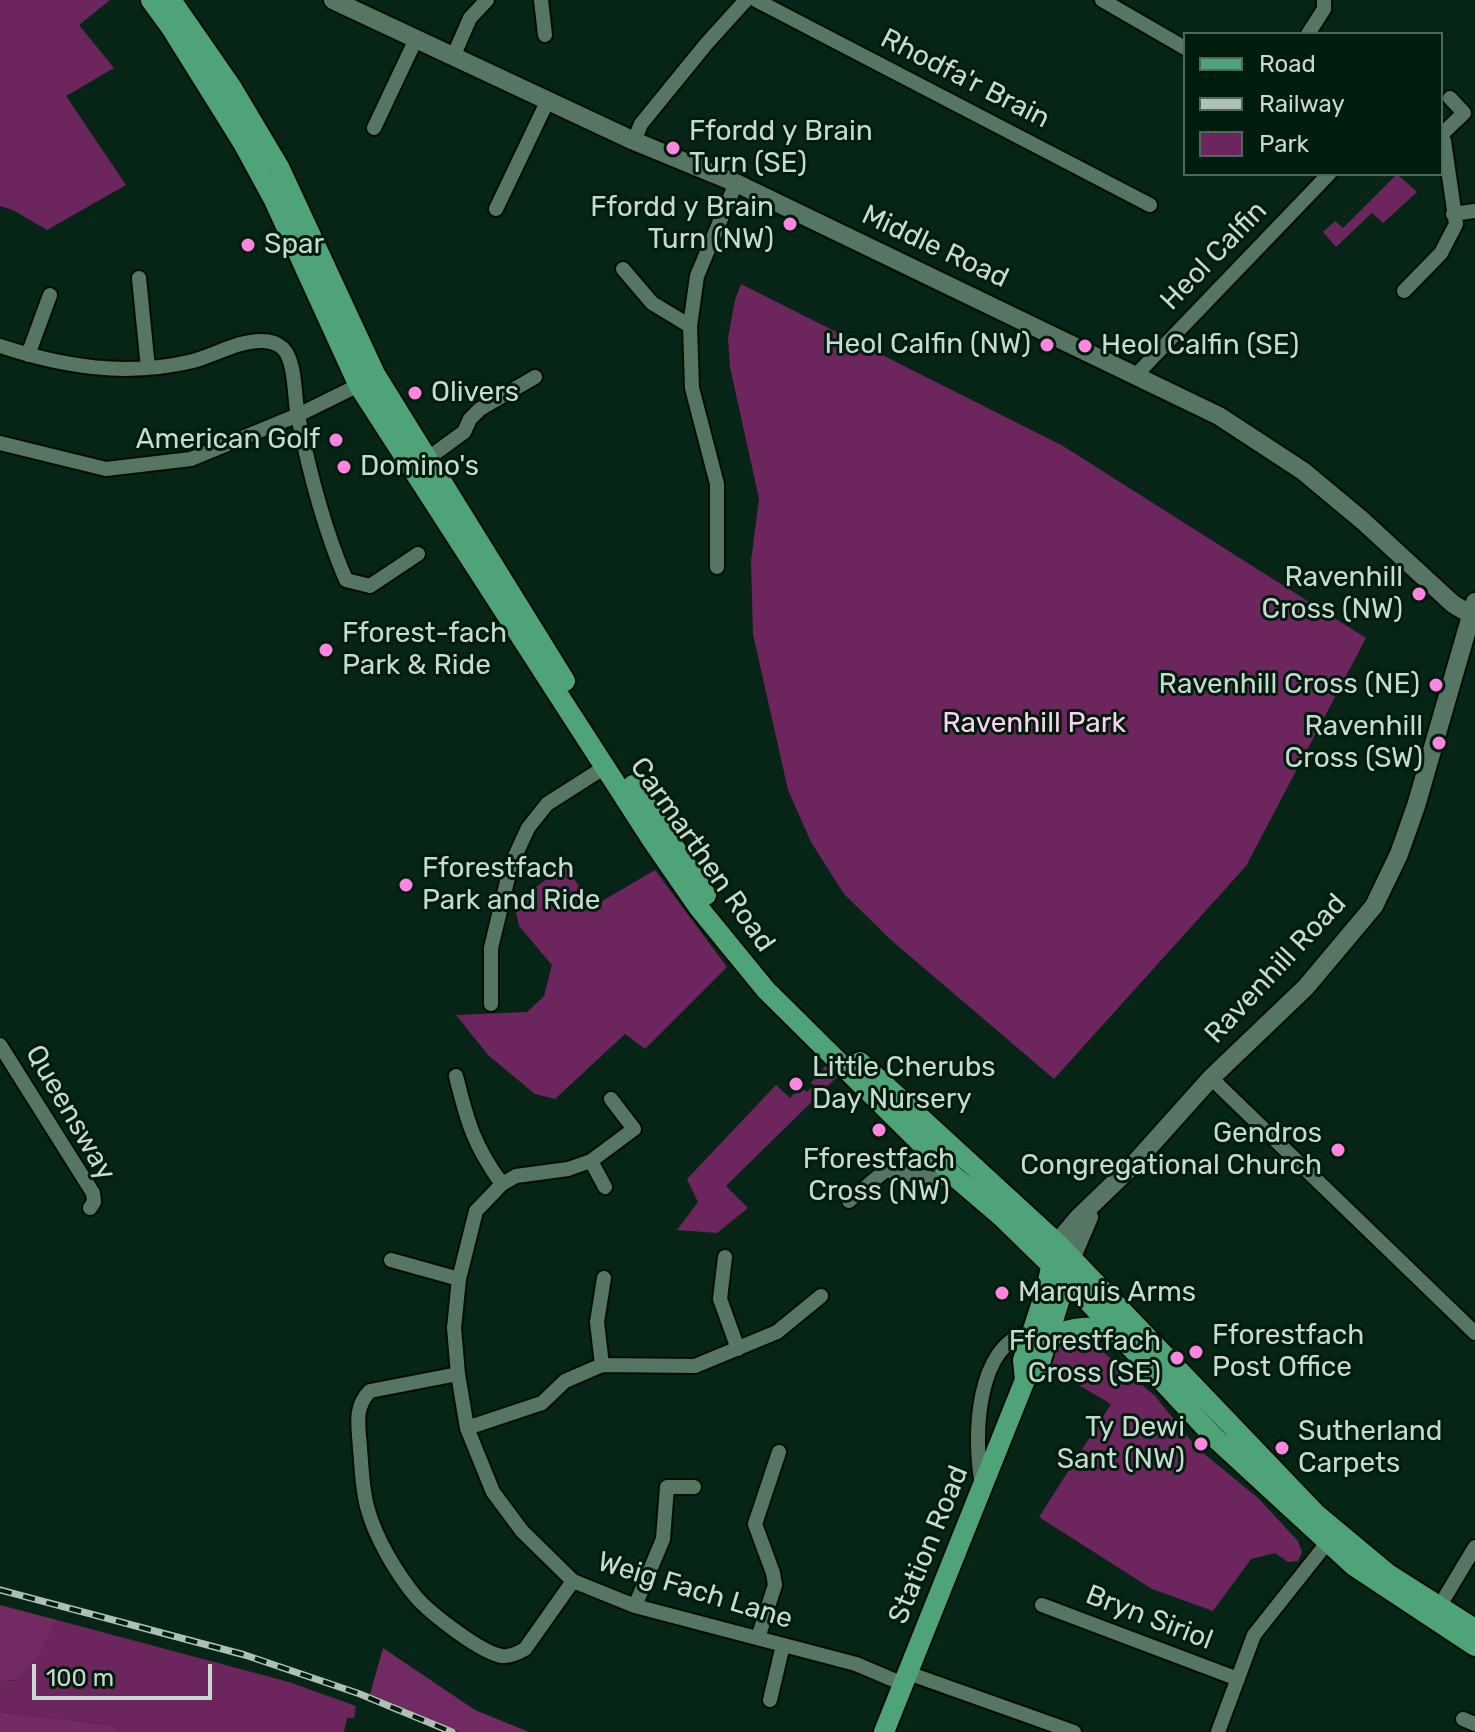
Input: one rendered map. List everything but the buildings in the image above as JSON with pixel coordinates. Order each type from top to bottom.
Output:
[{"type":"main road","name":"Carmarthen Road","points":[[151,0],[243,143],[367,380],[605,767],[699,908],[766,990],[955,1177],[1061,1262],[1316,1514],[1388,1574],[1475,1629]]},
{"type":"main road","name":"Carmarthen Road","points":[[171,0],[232,88],[279,167],[367,380],[427,459],[621,768],[733,932],[784,991],[820,1026],[1057,1243],[1061,1262]]},
{"type":"main road","name":"Station Road","points":[[1040,1334],[1066,1280],[1061,1262]]},
{"type":"main road","name":"Station Road","points":[[884,1732],[1025,1380],[1039,1366],[1046,1290],[1061,1262]]},
{"type":"main road","points":[[1066,1280],[1215,1438],[1327,1543],[1380,1584],[1475,1646]]},
{"type":"main road","points":[[1040,1334],[1086,1326],[1103,1328],[1123,1337]]},
{"type":"street","name":"Middle Road","points":[[333,0],[634,141],[736,183],[1219,416],[1303,471],[1453,604],[1472,608]]},
{"type":"street","points":[[453,57],[470,18],[487,0]]},
{"type":"street","points":[[541,0],[545,35]]},
{"type":"street","points":[[634,141],[641,124],[746,0]]},
{"type":"street","name":"Rhodfa'r Brain","points":[[756,0],[1150,205]]},
{"type":"street","points":[[1102,0],[1183,49]]},
{"type":"street","points":[[1312,32],[1324,9],[1324,0]]},
{"type":"street","points":[[374,128],[416,39]]},
{"type":"street","points":[[1443,134],[1464,113],[1450,98]]},
{"type":"street","points":[[496,209],[548,100]]},
{"type":"street","points":[[1404,291],[1441,253],[1456,224],[1443,139]]},
{"type":"street","name":"Heol Calfin","points":[[1136,375],[1327,176]]},
{"type":"street","points":[[717,567],[717,484],[692,388],[690,326],[697,276],[736,183]]},
{"type":"street","points":[[1453,214],[1475,211]]},
{"type":"street","points":[[623,269],[652,303],[690,326]]},
{"type":"street","points":[[139,278],[148,368]]},
{"type":"street","points":[[28,355],[50,295]]},
{"type":"street","points":[[0,346],[70,365],[113,369],[148,368],[192,361],[262,340],[274,343],[288,354],[298,415],[333,549],[346,580],[370,586],[418,554]]},
{"type":"street","points":[[427,459],[464,432],[470,419],[480,409],[535,377]]},
{"type":"street","points":[[0,443],[106,469],[191,459],[298,415],[367,380]]},
{"type":"street","name":"Ravenhill Road","points":[[1057,1243],[1211,1078],[1306,987],[1374,906],[1399,854],[1468,653],[1472,608]]},
{"type":"street","points":[[491,1004],[491,948],[511,865],[528,828],[547,804],[605,767]]},
{"type":"street","name":"Queensway","points":[[0,1045],[93,1193],[94,1202],[90,1208]]},
{"type":"street","points":[[456,1076],[472,1134],[482,1157],[502,1184],[516,1176],[568,1169],[591,1161],[634,1129],[611,1099]]},
{"type":"street","points":[[1211,1078],[1475,1333]]},
{"type":"street","points":[[591,1161],[605,1187]]},
{"type":"street","points":[[849,1201],[886,1170],[934,1179],[955,1177]]},
{"type":"street","name":"Weig Fach Lane","points":[[502,1184],[476,1211],[459,1279],[454,1328],[467,1428],[493,1492],[522,1531],[573,1581],[635,1606],[856,1664],[1074,1732]]},
{"type":"street","name":"Ravenhill Road","points":[[1061,1262],[1097,1200]]},
{"type":"street","points":[[725,1257],[720,1299],[738,1349]]},
{"type":"street","points":[[391,1260],[459,1279]]},
{"type":"street","points":[[602,1365],[597,1322],[604,1278]]},
{"type":"street","points":[[467,1428],[542,1403],[565,1381],[602,1365],[695,1366],[777,1332],[821,1296]]},
{"type":"street","points":[[982,1487],[977,1458],[986,1376],[1008,1342],[1019,1335],[1040,1334]]},
{"type":"street","points":[[458,1374],[370,1391],[362,1399],[357,1412],[368,1512],[387,1552],[417,1598],[476,1646],[502,1656],[517,1654],[525,1649],[573,1581]]},
{"type":"street","points":[[758,1638],[775,1585],[755,1524],[779,1452]]},
{"type":"street","points":[[635,1606],[663,1539],[667,1487],[694,1487]]},
{"type":"street","points":[[1218,1732],[1254,1635],[1327,1543]]},
{"type":"street","points":[[1439,1607],[1475,1547]]},
{"type":"street","name":"Bryn Siriol","points":[[1042,1605],[1238,1679]]},
{"type":"street","points":[[770,1700],[783,1645]]},
{"type":"green space","points":[[0,0],[110,0],[79,25],[114,68],[66,96],[126,185],[47,230],[0,206]]},
{"type":"green space","points":[[1395,176],[1399,176],[1417,192],[1383,223],[1372,213],[1336,247],[1323,232],[1335,221],[1343,228]]},
{"type":"green space","name":"Ravenhill Park","points":[[741,284],[1063,446],[1366,638],[1246,866],[1054,1079],[891,940],[844,894],[811,842],[788,790],[753,634],[751,561],[759,499],[730,367],[728,338]]},
{"type":"green space","points":[[566,866],[592,907],[655,870],[727,967],[645,1049],[625,1034],[555,1099],[535,1094],[488,1055],[456,1015],[527,1012],[544,996],[552,965],[519,926],[514,902]]},
{"type":"green space","points":[[826,1065],[838,1076],[726,1186],[748,1208],[717,1233],[677,1230],[698,1202],[687,1179],[776,1085],[790,1098],[801,1087],[807,1092]]},
{"type":"green space","points":[[1080,1339],[1095,1345],[1155,1396],[1197,1448],[1258,1498],[1298,1541],[1302,1552],[1298,1561],[1288,1562],[1275,1553],[1251,1559],[1213,1611],[1152,1589],[1039,1517],[1111,1404],[1051,1369],[1048,1363],[1060,1345]]},
{"type":"green space","points":[[57,1620],[289,1682],[356,1706],[354,1718],[347,1718],[344,1732],[120,1732],[113,1725],[0,1712],[0,1681],[18,1680],[40,1655]]},
{"type":"shaded area","points":[[0,1605],[57,1620],[40,1655],[18,1680],[0,1681]]},
{"type":"shaded area","points":[[383,1648],[475,1710],[529,1732],[459,1732],[370,1694]]},
{"type":"shaded area","points":[[0,1712],[113,1725],[120,1732],[0,1732]]},
{"type":"railway","points":[[0,1590],[245,1655],[360,1694],[452,1732]]},
{"type":"place","name":"Ffordd y Brain Turn (SE)","points":[[673,148]]},
{"type":"place","name":"Ffordd y Brain Turn (NW)","points":[[790,224]]},
{"type":"place","name":"Spar","points":[[248,245]]},
{"type":"place","name":"Heol Calfin (NW)","points":[[1047,345]]},
{"type":"place","name":"Heol Calfin (SE)","points":[[1085,346]]},
{"type":"place","name":"Olivers","points":[[415,393]]},
{"type":"place","name":"American Golf","points":[[336,440]]},
{"type":"place","name":"Domino's","points":[[344,467]]},
{"type":"place","name":"Ravenhill Cross (NW)","points":[[1419,594]]},
{"type":"place","name":"Fforest-fach Park & Ride","points":[[326,650]]},
{"type":"place","name":"Ravenhill Cross (NE)","points":[[1436,685]]},
{"type":"place","name":"Ravenhill Cross (SW)","points":[[1439,743]]},
{"type":"place","name":"Fforestfach Park and Ride","points":[[406,885]]},
{"type":"place","name":"Little Cherubs Day Nursery","points":[[796,1084]]},
{"type":"place","name":"Fforestfach Cross (NW)","points":[[879,1130]]},
{"type":"place","name":"Gendros Congregational Church","points":[[1338,1150]]},
{"type":"place","name":"Marquis Arms","points":[[1002,1293]]},
{"type":"place","name":"Fforestfach Post Office","points":[[1196,1352]]},
{"type":"place","name":"Fforestfach Cross (SE)","points":[[1177,1358]]},
{"type":"place","name":"Ty Dewi Sant (NW)","points":[[1201,1444]]},
{"type":"place","name":"Sutherland Carpets","points":[[1282,1448]]}]
